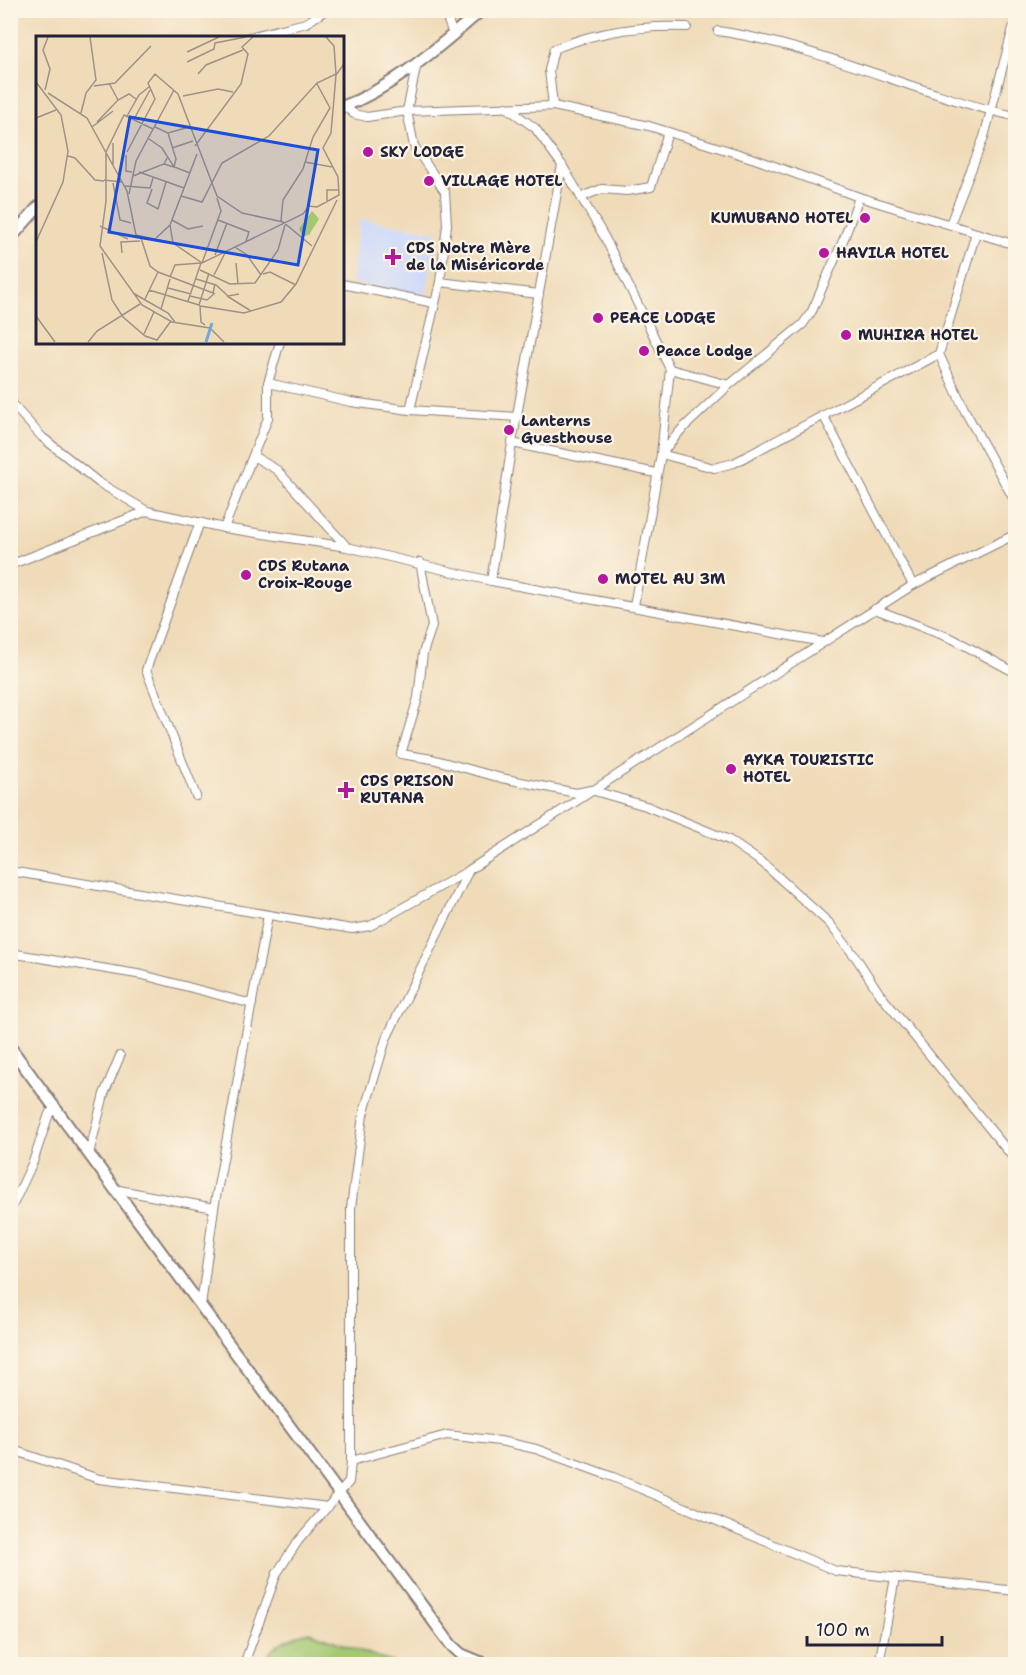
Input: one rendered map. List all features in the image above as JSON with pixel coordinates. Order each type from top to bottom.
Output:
[{"type":"main road","points":[[344,106],[382,87],[417,63],[482,10]]},
{"type":"main road","points":[[10,239],[36,209]]},
{"type":"main road","points":[[10,1047],[451,1645],[461,1654],[485,1665]]},
{"type":"street","points":[[253,36],[306,22],[326,10]]},
{"type":"street","points":[[444,10],[453,34]]},
{"type":"street","points":[[950,224],[984,137],[1012,42],[1016,17]]},
{"type":"street","points":[[553,106],[549,70],[554,49],[581,38],[635,28],[687,27]]},
{"type":"street","points":[[718,31],[748,36],[858,68],[991,112],[1016,116]]},
{"type":"street","points":[[410,410],[440,282],[447,225],[445,192],[414,146],[407,111],[417,63]]},
{"type":"street","points":[[344,108],[363,117],[407,111],[553,106],[668,132],[755,159],[858,197],[1016,244]]},
{"type":"street","points":[[506,107],[535,128],[562,165],[605,238],[670,369],[661,454],[634,606]]},
{"type":"street","points":[[581,197],[602,189],[627,191],[651,187],[668,132]]},
{"type":"street","points":[[490,581],[516,417],[562,165]]},
{"type":"street","points":[[661,454],[681,430],[729,384],[808,318],[845,236],[858,197]]},
{"type":"street","points":[[976,232],[939,354],[964,411],[1016,503]]},
{"type":"street","points":[[440,282],[539,294]]},
{"type":"street","points":[[344,284],[434,303]]},
{"type":"street","points":[[224,528],[268,418],[268,384],[279,344]]},
{"type":"street","points":[[661,454],[714,468],[734,463],[939,354]]},
{"type":"street","points":[[670,369],[729,384]]},
{"type":"street","points":[[268,384],[351,402],[410,410],[516,417]]},
{"type":"street","points":[[11,404],[42,437],[98,482],[147,511],[224,528],[347,547],[420,562],[490,581],[823,642]]},
{"type":"street","points":[[822,415],[913,585]]},
{"type":"street","points":[[512,443],[656,473]]},
{"type":"street","points":[[253,456],[277,470],[347,547]]},
{"type":"street","points":[[10,565],[147,511]]},
{"type":"street","points":[[196,796],[146,670],[200,522]]},
{"type":"street","points":[[10,871],[352,928],[370,926],[469,870],[913,585],[1016,534]]},
{"type":"street","points":[[420,562],[432,626],[423,653],[418,698],[401,754],[432,759],[501,778],[576,793],[591,790],[646,806],[729,840],[764,864],[829,923],[857,958],[879,993],[1016,1161]]},
{"type":"street","points":[[875,609],[953,639],[1016,673]]},
{"type":"street","points":[[244,1665],[276,1574],[298,1541],[349,1482],[351,1461],[351,1208],[363,1115],[386,1039],[469,870]]},
{"type":"street","points":[[201,1306],[214,1208],[268,915]]},
{"type":"street","points":[[10,953],[143,975],[252,1004]]},
{"type":"street","points":[[89,1154],[104,1094],[120,1056]]},
{"type":"street","points":[[10,1210],[33,1162],[49,1114],[56,1107]]},
{"type":"street","points":[[114,1189],[214,1208]]},
{"type":"street","points":[[351,1461],[447,1435],[536,1449],[613,1477],[836,1571],[1016,1592]]},
{"type":"street","points":[[10,1449],[99,1479],[328,1508]]},
{"type":"street","points":[[879,1665],[895,1578]]},
{"type":"shaded area","name":"CDS Notre Mère de la Miséricorde","points":[[360,219],[437,232],[426,296],[351,283]]},
{"type":"green space","points":[[310,1632],[396,1664],[263,1664],[276,1646],[295,1636]]},
{"type":"place","name":"SKY LODGE","points":[[368,152]]},
{"type":"place","name":"VILLAGE HOTEL","points":[[429,181]]},
{"type":"place","name":"KUMUBANO HOTEL","points":[[865,218]]},
{"type":"place","name":"HAVILA HOTEL","points":[[824,253]]},
{"type":"place","name":"CDS Notre Mère de la Miséricorde","points":[[393,257]]},
{"type":"place","name":"PEACE LODGE","points":[[598,318]]},
{"type":"place","name":"MUHIRA HOTEL","points":[[846,335]]},
{"type":"place","name":"Peace Lodge","points":[[644,351]]},
{"type":"place","name":"Lanterns Guesthouse","points":[[509,430]]},
{"type":"place","name":"CDS Rutana Croix-Rouge","points":[[246,575]]},
{"type":"place","name":"MOTEL AU 3M","points":[[603,579]]},
{"type":"place","name":"AYKA TOURISTIC HOTEL","points":[[731,769]]},
{"type":"place","name":"CDS PRISON RUTANA","points":[[346,790]]}]
